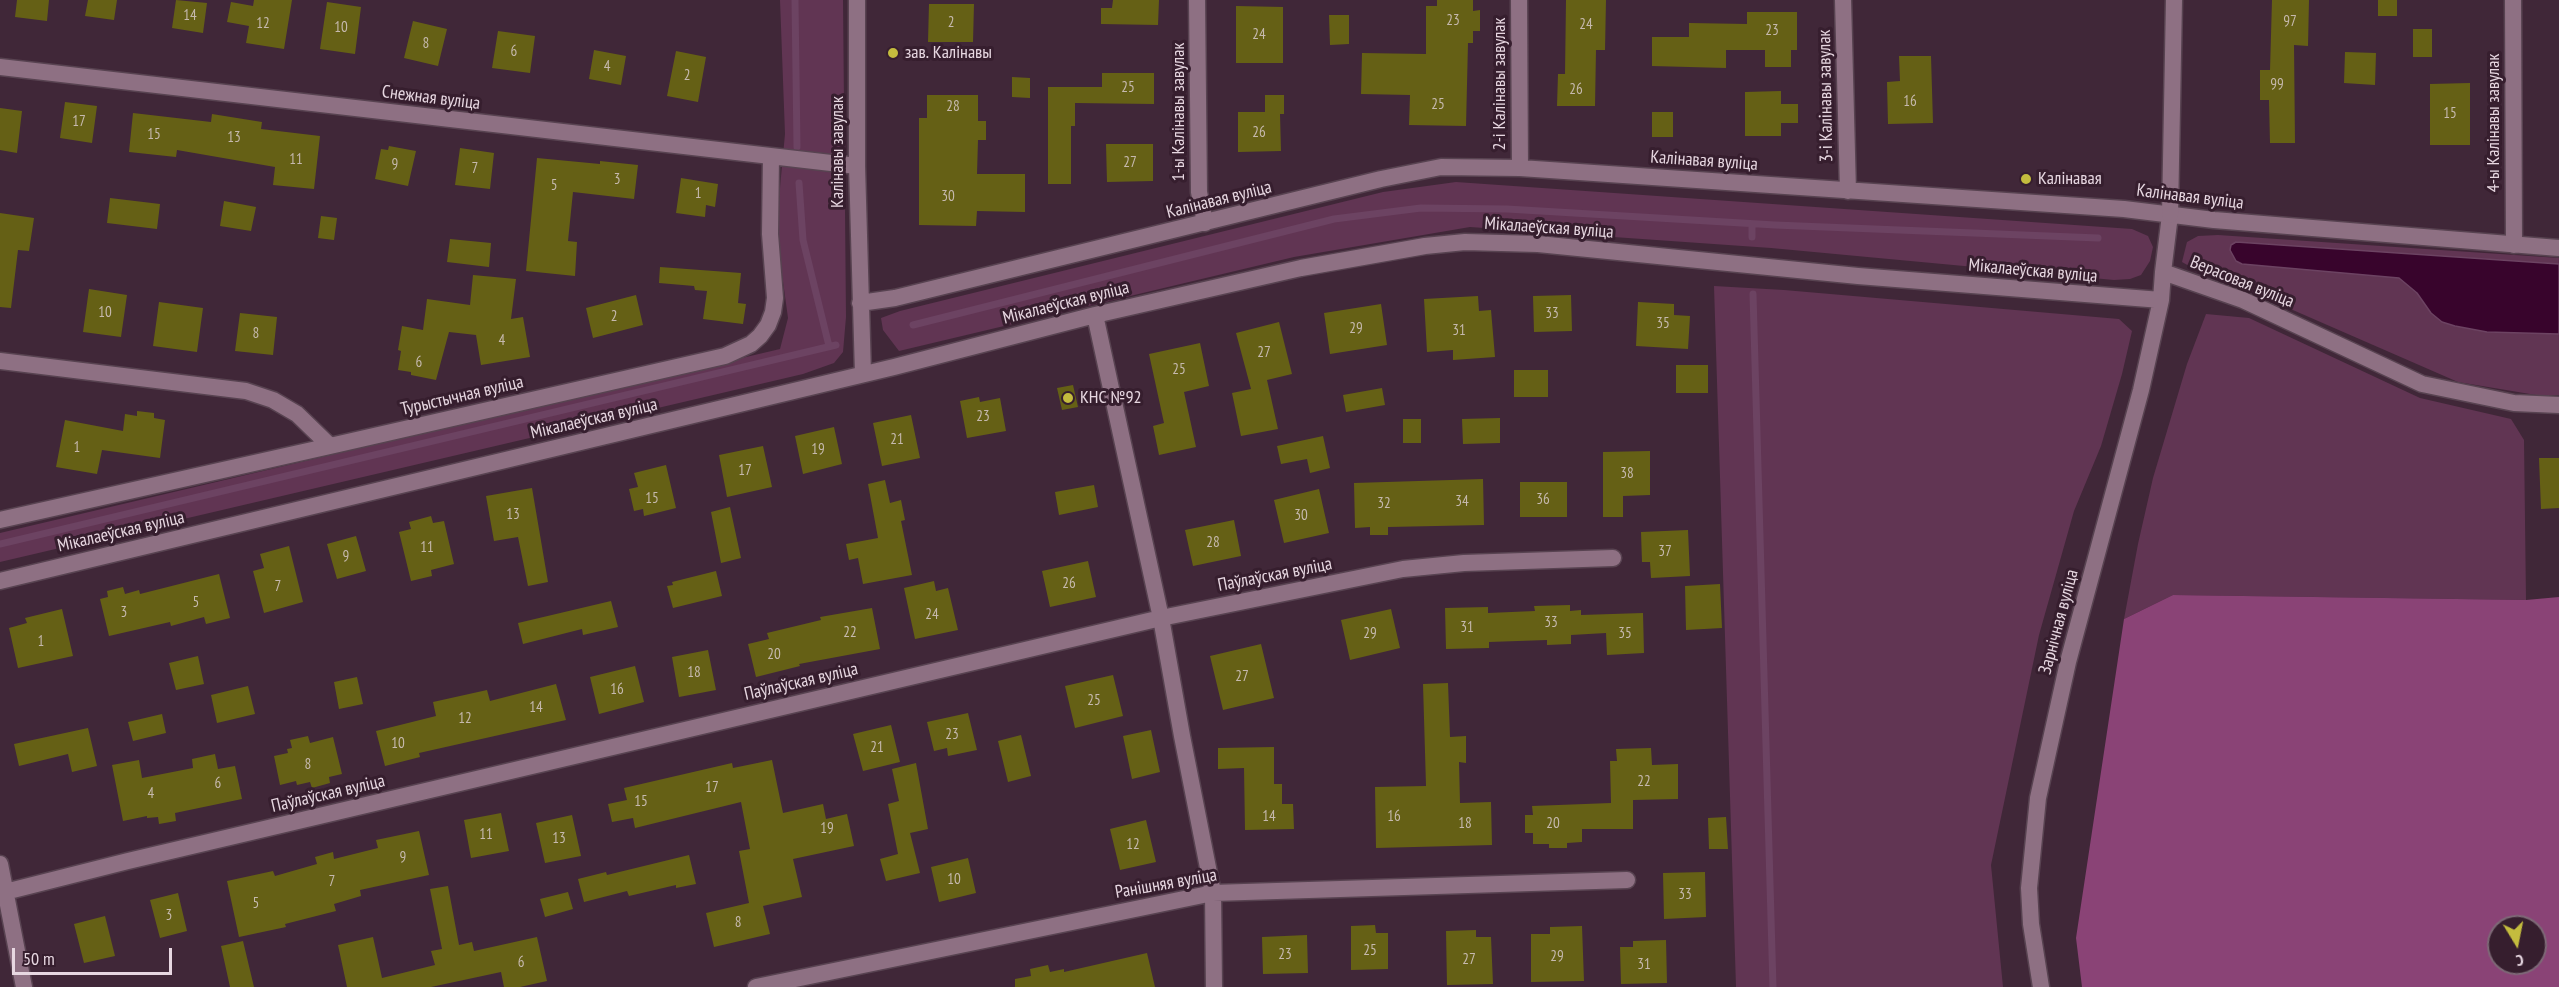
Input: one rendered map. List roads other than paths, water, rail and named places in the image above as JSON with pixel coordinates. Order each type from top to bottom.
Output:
[{"type":"street","name":"Калінавы завулак","points":[[857,0],[857,166],[863,374]]},
{"type":"street","name":"1-ы Калінавы завулак","points":[[1197,0],[1199,192],[1205,223]]},
{"type":"street","name":"2-і Калінавы завулак","points":[[1519,0],[1520,168]]},
{"type":"street","name":"3-і Калінавы завулак","points":[[1843,0],[1848,191]]},
{"type":"street","name":"Верасовая вуліца","points":[[2174,0],[2170,215],[2163,272],[2243,300],[2422,384],[2514,403],[2559,405]]},
{"type":"street","name":"4-ы Калінавы завулак","points":[[2513,0],[2514,245]]},
{"type":"street","name":"Снежная вуліца","points":[[0,67],[857,166]]},
{"type":"street","name":"Турыстычная вуліца","points":[[0,520],[710,360],[738,351],[751,344],[768,325],[775,298],[770,234],[771,157]]},
{"type":"street","name":"Калінавая вуліца","points":[[860,303],[895,298],[1381,179],[1441,167],[1520,168],[2124,209],[2170,215],[2559,248]]},
{"type":"street","name":"Мікалаеўская вуліца","points":[[0,581],[863,374],[1095,315],[1344,259],[1425,246],[1465,242],[1538,244],[1858,276],[2161,300]]},
{"type":"street","name":"Зарнічная вуліца","points":[[2041,987],[2033,945],[2029,888],[2038,798],[2068,662],[2130,435],[2161,300],[2163,272]]},
{"type":"street","points":[[1095,315],[1161,618],[1213,893],[1214,987]]},
{"type":"street","points":[[0,361],[246,392],[273,400],[297,414],[330,446]]},
{"type":"street","name":"Паўлаўская вуліца","points":[[5,892],[1161,618],[1403,569],[1464,563],[1613,558]]},
{"type":"street","points":[[0,864],[24,987]]},
{"type":"street","name":"Ранішняя вуліца","points":[[756,987],[1213,893],[1627,880]]},
{"type":"waterway","points":[[795,0],[797,147]]},
{"type":"waterway","points":[[799,183],[803,240],[829,346]]},
{"type":"waterway","points":[[913,325],[1334,219],[1421,208],[1507,209],[1775,225],[2098,238]]},
{"type":"waterway","points":[[1752,224],[1752,237]]},
{"type":"waterway","points":[[1753,294],[1773,987]]},
{"type":"waterway","points":[[0,544],[836,345]]},
{"type":"place","name":"зав. Калінавы","points":[[893,53]]},
{"type":"place","name":"Калінавая","points":[[2026,179]]},
{"type":"place","name":"КНС №92","points":[[1068,398]]}]
